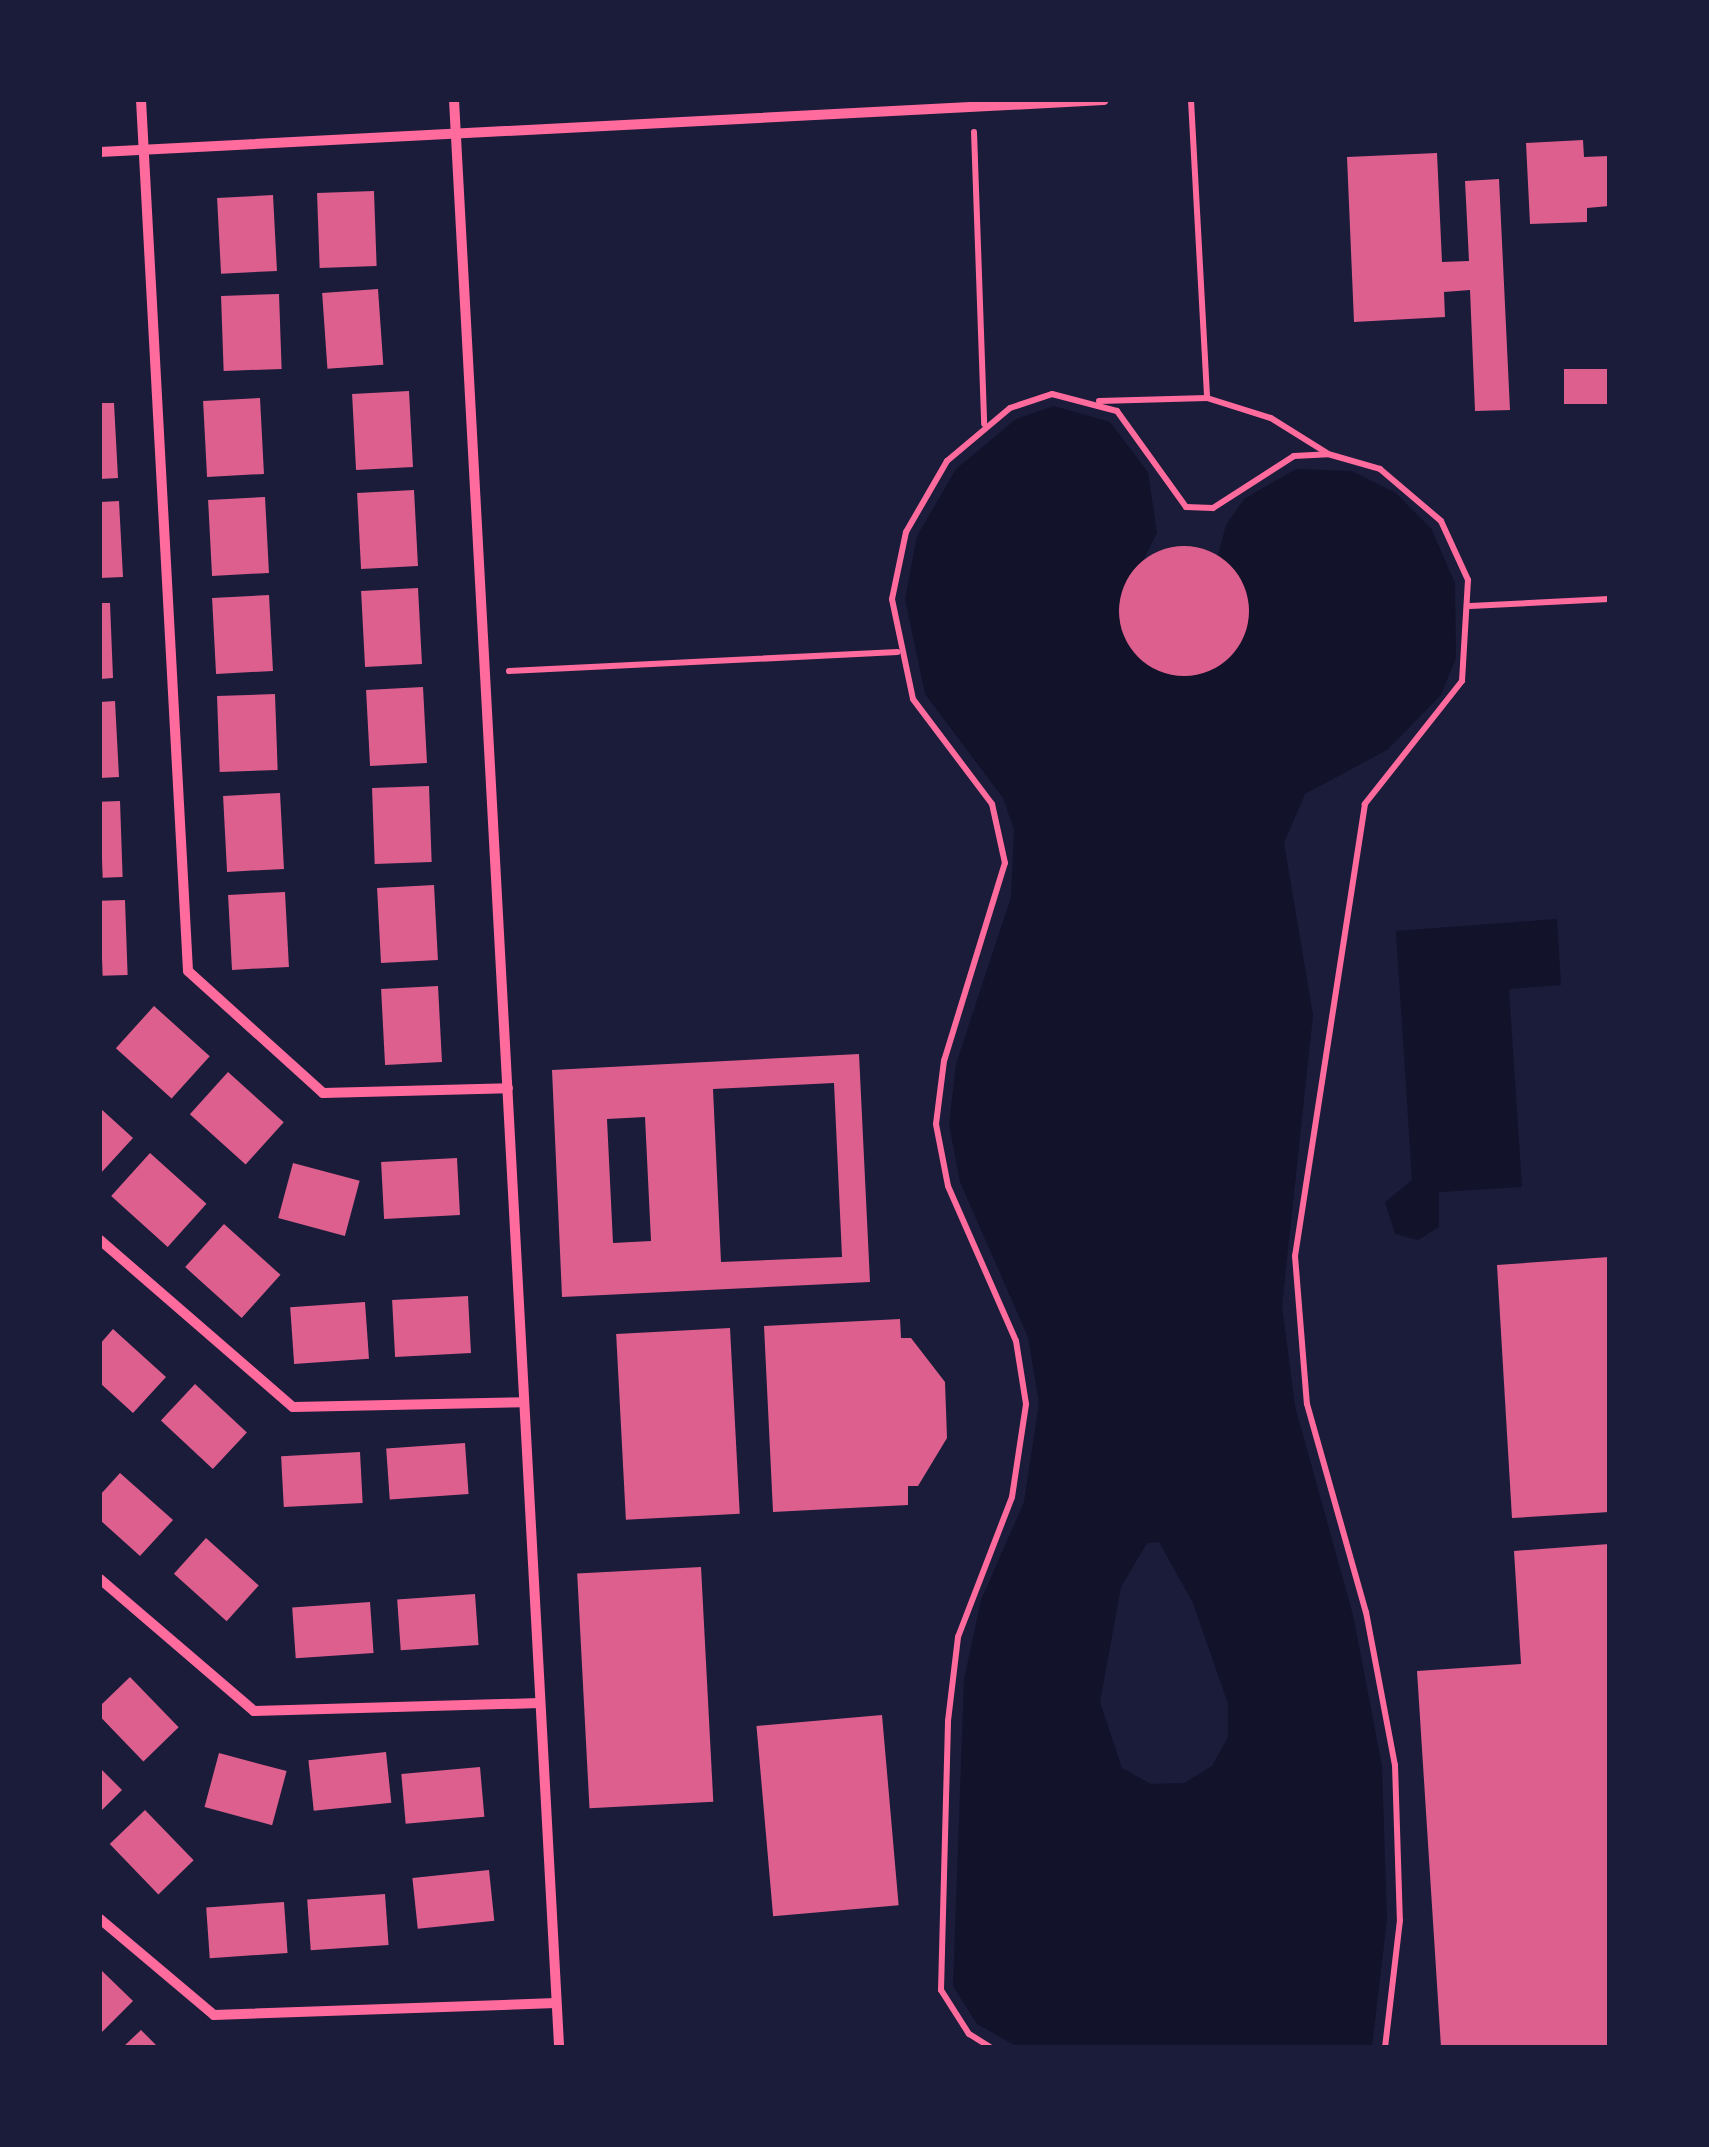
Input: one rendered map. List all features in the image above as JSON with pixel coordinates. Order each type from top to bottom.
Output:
[{"type":"street","points":[[141,100],[188,970],[323,1093],[508,1088]]},
{"type":"street","points":[[454,100],[559,2047]]},
{"type":"street","points":[[100,152],[973,107],[986,103],[1104,100]]},
{"type":"street","points":[[100,1240],[293,1406],[524,1402]]},
{"type":"street","points":[[100,1579],[254,1711],[540,1703]]},
{"type":"street","points":[[100,1919],[214,2014],[556,2004]]},
{"type":"path","points":[[1191,100],[1208,398]]},
{"type":"path","points":[[973,107],[984,426]]},
{"type":"path","points":[[990,2047],[952,2014],[938,1964],[948,1721],[958,1638],[1012,1498],[1026,1404],[1016,1341],[948,1186],[936,1124],[944,1061],[1005,863],[992,804],[930,730],[898,652],[892,599],[906,532],[930,483],[984,426],[1030,398],[1208,398],[1271,418],[1328,454],[1380,469],[1424,500],[1455,543],[1470,606],[1470,651],[1447,710],[1366,804],[1295,1256],[1308,1404],[1366,1612],[1395,1764],[1400,1920],[1385,2047]]},
{"type":"path","points":[[1098,401],[1135,427],[1186,507],[1214,508],[1262,469],[1328,454]]},
{"type":"path","points":[[1470,606],[1609,598]]},
{"type":"path","points":[[486,672],[898,652]]},
{"type":"shaded area","points":[[1054,406],[1110,422],[1148,472],[1157,533],[1118,610],[1122,633],[1151,667],[1194,676],[1234,654],[1249,612],[1246,590],[1218,555],[1226,525],[1244,499],[1296,469],[1352,471],[1396,493],[1431,528],[1455,583],[1456,658],[1441,695],[1387,750],[1305,794],[1284,843],[1313,1015],[1282,1306],[1295,1406],[1353,1615],[1382,1766],[1387,1919],[1372,2047],[1018,2047],[977,2024],[953,1986],[964,1680],[981,1600],[1024,1502],[1039,1403],[1028,1337],[960,1182],[949,1124],[956,1064],[1011,897],[1014,830],[1003,798],[925,694],[905,599],[917,536],[956,469],[1016,419]],"holes":[[[1159,1542],[1193,1603],[1228,1704],[1228,1737],[1212,1766],[1184,1783],[1151,1784],[1122,1768],[1100,1702],[1121,1587],[1147,1543]]]},
{"type":"shaded area","points":[[1557,919],[1561,985],[1509,989],[1522,1187],[1439,1192],[1439,1227],[1418,1240],[1395,1234],[1385,1202],[1412,1180],[1396,931]]},
{"type":"building","points":[[1583,140],[1584,157],[1609,156],[1609,206],[1587,208],[1587,222],[1530,224],[1526,143]]},
{"type":"building","points":[[1437,153],[1442,262],[1469,261],[1465,181],[1499,179],[1510,410],[1475,411],[1470,290],[1444,292],[1445,317],[1354,322],[1347,157]]},
{"type":"building","points":[[374,191],[377,266],[320,268],[317,193]]},
{"type":"building","points":[[273,195],[277,271],[221,274],[217,198]]},
{"type":"building","points":[[378,289],[383,365],[327,369],[322,293]]},
{"type":"building","points":[[279,294],[282,369],[224,371],[221,296]]},
{"type":"building","points":[[1564,369],[1609,369],[1609,404],[1564,404]]},
{"type":"building","points":[[409,391],[413,467],[356,470],[352,394]]},
{"type":"building","points":[[260,398],[264,474],[207,477],[203,401]]},
{"type":"building","points":[[100,403],[114,403],[118,478],[100,479]]},
{"type":"building","points":[[414,490],[418,566],[361,569],[357,493]]},
{"type":"building","points":[[265,497],[269,573],[212,576],[208,500]]},
{"type":"building","points":[[119,501],[123,577],[100,578],[100,502]]},
{"type":"building","points":[[1184,546],[1209,551],[1230,565],[1244,586],[1249,611],[1244,636],[1230,657],[1209,671],[1184,676],[1159,671],[1138,657],[1124,636],[1119,611],[1124,586],[1138,565],[1159,551]]},
{"type":"building","points":[[418,588],[422,664],[365,667],[361,591]]},
{"type":"building","points":[[269,595],[273,671],[216,674],[212,598]]},
{"type":"building","points":[[100,603],[110,603],[113,678],[100,679]]},
{"type":"building","points":[[423,687],[427,763],[370,766],[366,690]]},
{"type":"building","points":[[275,694],[278,770],[220,772],[217,696]]},
{"type":"building","points":[[115,701],[119,777],[100,778],[100,702]]},
{"type":"building","points":[[429,786],[432,862],[375,864],[372,788]]},
{"type":"building","points":[[280,793],[284,869],[227,872],[223,796]]},
{"type":"building","points":[[120,801],[123,877],[103,878],[100,802]]},
{"type":"building","points":[[434,885],[438,960],[381,963],[377,888]]},
{"type":"building","points":[[285,892],[289,967],[232,970],[228,895]]},
{"type":"building","points":[[125,900],[128,975],[103,976],[100,901]]},
{"type":"building","points":[[438,986],[442,1062],[385,1065],[381,989]]},
{"type":"building","points":[[154,1006],[210,1056],[172,1099],[116,1048]]},
{"type":"building","points":[[859,1054],[870,1282],[562,1297],[552,1070]],"holes":[[[834,1083],[842,1257],[721,1262],[713,1089]],[[645,1117],[651,1241],[613,1243],[607,1119]]]},
{"type":"building","points":[[228,1072],[284,1122],[246,1165],[190,1114]]},
{"type":"building","points":[[100,1108],[133,1138],[100,1174]]},
{"type":"building","points":[[150,1153],[206,1204],[168,1247],[111,1196]]},
{"type":"building","points":[[457,1158],[460,1215],[384,1219],[381,1162]]},
{"type":"building","points":[[293,1163],[360,1181],[345,1236],[278,1218]]},
{"type":"building","points":[[224,1224],[280,1275],[242,1318],[185,1267]]},
{"type":"building","points":[[1609,1257],[1609,1512],[1512,1518],[1497,1265]]},
{"type":"building","points":[[468,1296],[471,1353],[395,1357],[392,1300]]},
{"type":"building","points":[[365,1302],[369,1359],[294,1364],[290,1307]]},
{"type":"building","points":[[900,1319],[901,1338],[911,1338],[945,1382],[947,1438],[918,1486],[908,1486],[908,1505],[773,1512],[764,1326]]},
{"type":"building","points":[[730,1328],[740,1514],[626,1520],[616,1334]]},
{"type":"building","points":[[113,1329],[166,1377],[133,1413],[100,1383],[100,1344]]},
{"type":"building","points":[[195,1384],[247,1432],[213,1469],[161,1421]]},
{"type":"building","points":[[465,1443],[469,1494],[390,1499],[386,1449]]},
{"type":"building","points":[[360,1452],[363,1503],[284,1507],[281,1456]]},
{"type":"building","points":[[120,1473],[173,1520],[140,1556],[100,1520],[100,1495]]},
{"type":"building","points":[[206,1538],[259,1586],[227,1621],[174,1574]]},
{"type":"building","points":[[1609,1544],[1609,2047],[1441,2047],[1417,1671],[1521,1664],[1514,1551]]},
{"type":"building","points":[[701,1567],[713,1802],[589,1808],[577,1573]]},
{"type":"building","points":[[475,1594],[479,1645],[401,1650],[397,1599]]},
{"type":"building","points":[[370,1602],[374,1653],[296,1658],[292,1607]]},
{"type":"building","points":[[130,1677],[179,1727],[143,1761],[100,1716],[100,1706]]},
{"type":"building","points":[[882,1715],[899,1905],[773,1916],[756,1726]]},
{"type":"building","points":[[386,1752],[391,1803],[314,1811],[308,1760]]},
{"type":"building","points":[[219,1753],[287,1771],[272,1825],[205,1807]]},
{"type":"building","points":[[480,1767],[484,1817],[406,1824],[401,1774]]},
{"type":"building","points":[[100,1768],[122,1790],[100,1812]]},
{"type":"building","points":[[145,1810],[194,1860],[158,1894],[110,1844]]},
{"type":"building","points":[[489,1870],[494,1921],[418,1929],[412,1878]]},
{"type":"building","points":[[385,1894],[389,1945],[311,1950],[307,1899]]},
{"type":"building","points":[[284,1902],[288,1953],[210,1958],[206,1907]]},
{"type":"building","points":[[100,1969],[133,2001],[100,2034]]},
{"type":"building","points":[[141,2030],[158,2047],[123,2047]]}]
